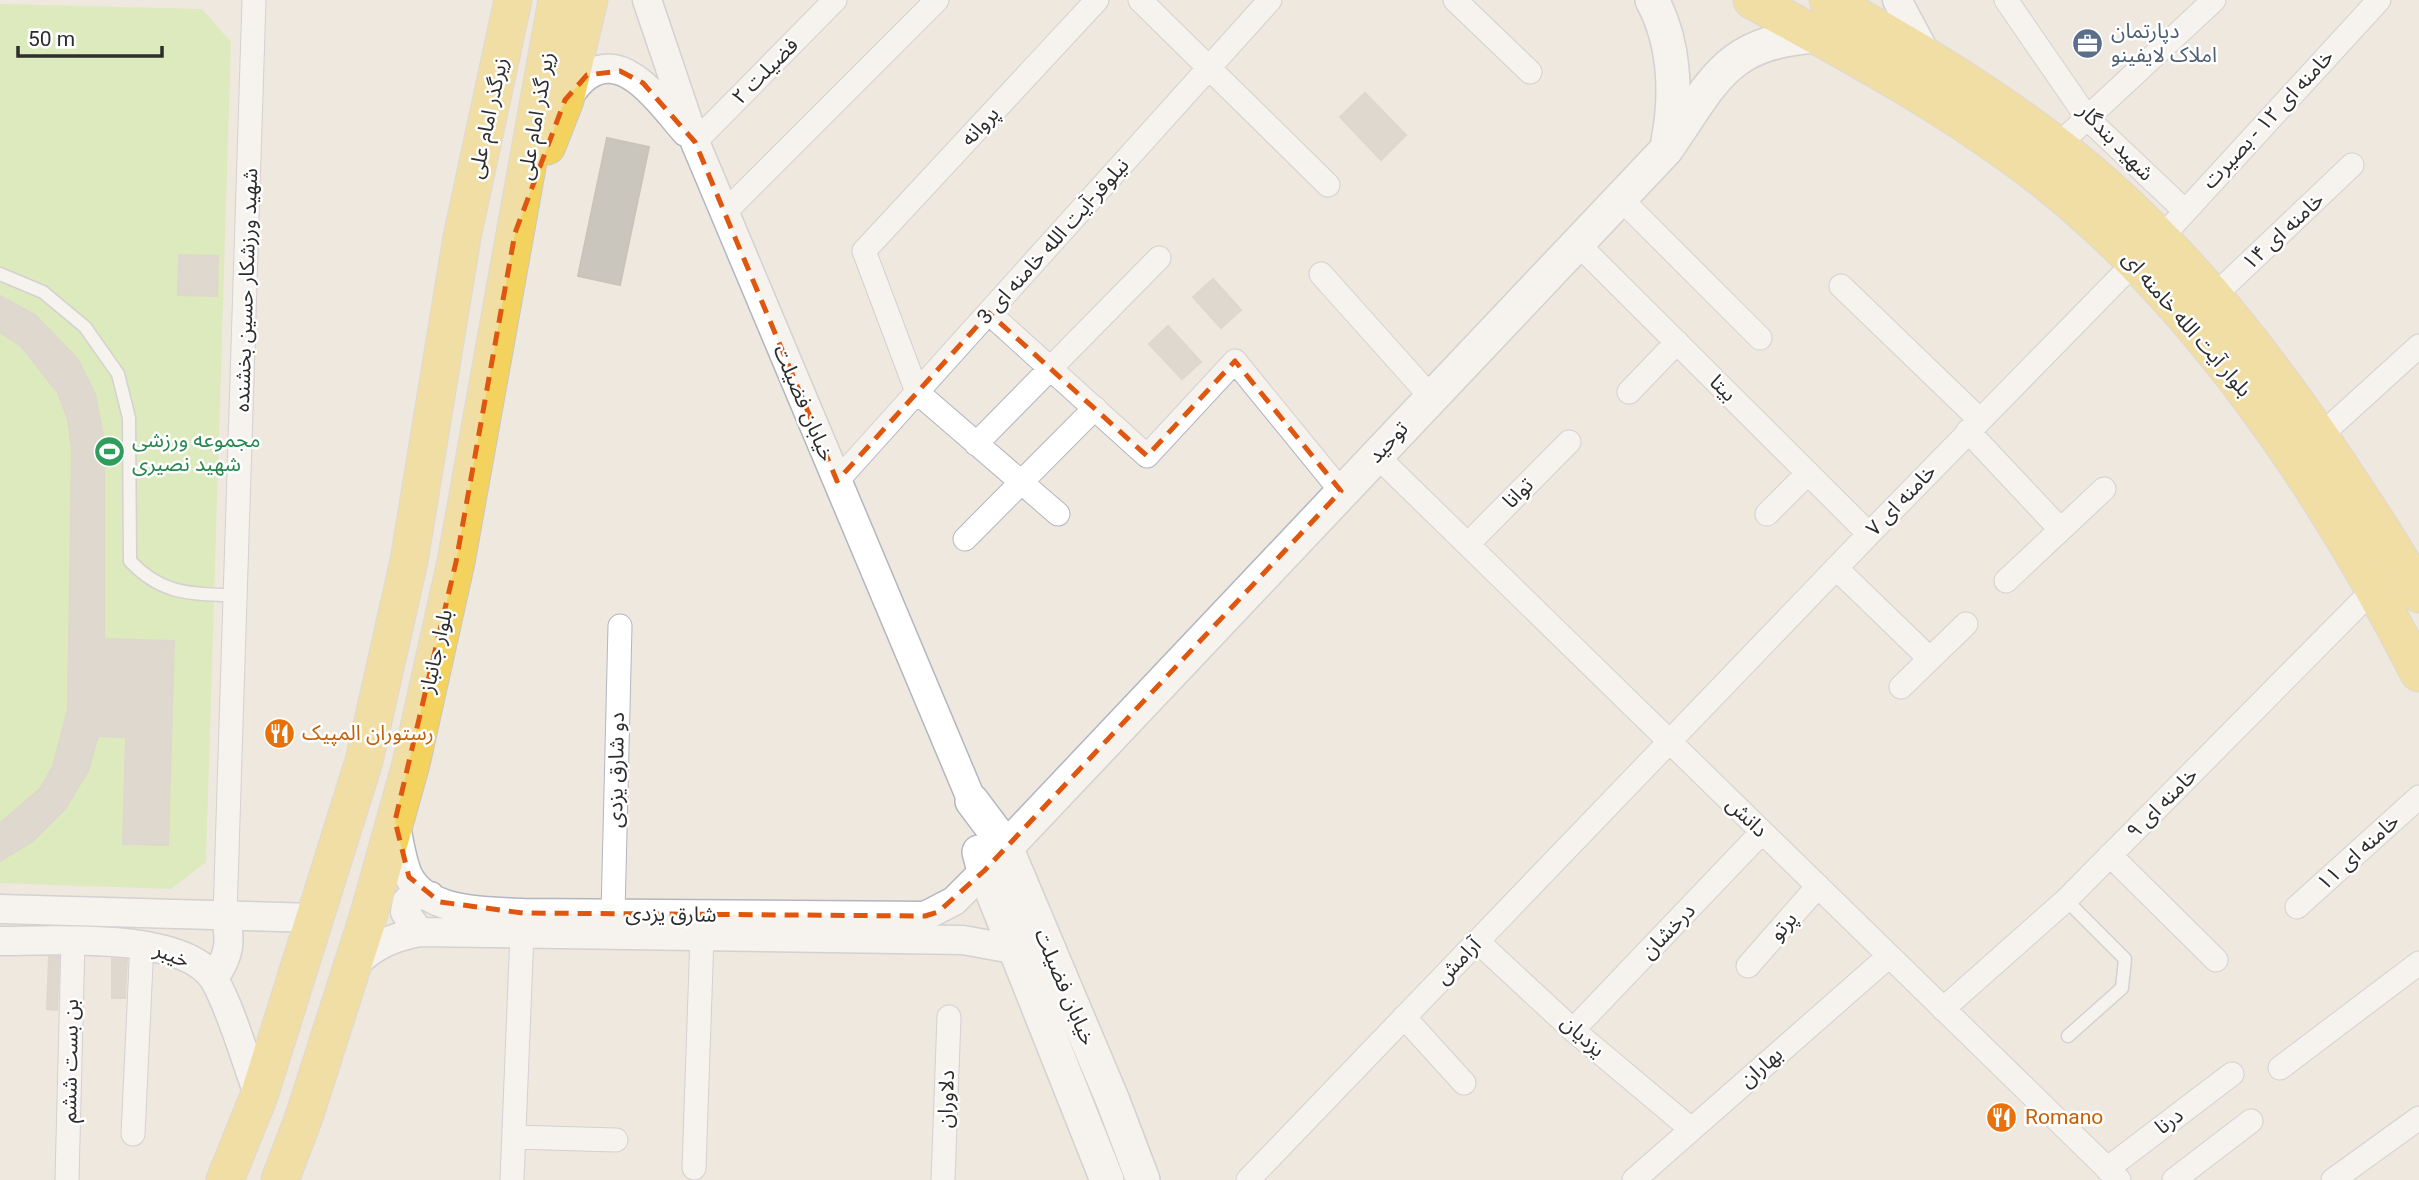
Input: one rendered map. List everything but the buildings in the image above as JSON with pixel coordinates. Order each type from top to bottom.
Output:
[{"type":"main road","points":[[225,1180],[260,1096],[364,761],[409,561],[462,237],[488,0]]},
{"type":"main road","name":"زیرگذر امام علی","points":[[462,237],[513,0]]},
{"type":"main road","name":"زیر گذر امام علی","points":[[515,233],[557,0]]},
{"type":"main road","points":[[515,233],[565,100],[589,0]]},
{"type":"main road","points":[[1652,0],[1660,14],[1674,90],[1666,149]]},
{"type":"main road","name":"بلوار آیت الله خامنه ای","points":[[1752,0],[1819,36],[1982,134],[2213,297],[2291,393],[2416,580]]},
{"type":"main road","name":"بلوار آیت الله خامنه ای","points":[[1828,0],[1926,54],[2012,113],[2108,188],[2255,403],[2374,590],[2419,673]]},
{"type":"main road","name":"توحید","points":[[984,871],[1005,845],[1666,149],[1730,61],[1760,45],[1790,38],[1819,36]]},
{"type":"main road","name":"بلوار جانباز","points":[[280,1180],[352,967],[395,821],[456,562],[515,233]]},
{"type":"main road","name":"خیابان فضیلت","points":[[972,801],[1005,845],[1113,1101],[1143,1180]]},
{"type":"main road","name":"خیابان فضیلت","points":[[972,801],[984,871],[1018,950],[1107,1180]]},
{"type":"street","name":"شهید ورزشکار حسین بخشنده","points":[[225,915],[254,0]]},
{"type":"street","name":"خیابان فضیلت","points":[[647,0],[695,142],[972,801]]},
{"type":"street","name":"فضیلت ۲","points":[[695,142],[835,0]]},
{"type":"street","points":[[724,213],[937,0]]},
{"type":"street","name":"پروانه","points":[[917,393],[864,251],[1097,0]]},
{"type":"street","points":[[1140,0],[1328,185]]},
{"type":"street","name":"نیلوفر-آیت الله خامنه ای 3","points":[[837,481],[1270,0]]},
{"type":"street","points":[[1455,0],[1530,72]]},
{"type":"street","points":[[1897,0],[1926,54]]},
{"type":"street","points":[[2056,147],[2214,0]]},
{"type":"street","name":"خامنه ای ۱۲ - بصیرت","points":[[2148,250],[2379,0]]},
{"type":"street","name":"شهید بندگار","points":[[2017,4],[2088,119],[2184,210]]},
{"type":"street","points":[[565,100],[587,75],[601,70],[620,71],[643,83],[695,142]]},
{"type":"street","name":"خامنه ای ۱۴","points":[[2213,297],[2352,166]]},
{"type":"street","points":[[1620,198],[1760,338]]},
{"type":"street","name":"بیتا","points":[[1577,243],[1869,534]]},
{"type":"street","name":"خامنه ای ۷","points":[[1670,742],[1974,425],[2148,250]]},
{"type":"street","points":[[976,444],[1049,366],[1158,258]]},
{"type":"street","points":[[1321,274],[1430,397]]},
{"type":"street","points":[[1841,286],[1974,425],[2060,530]]},
{"type":"street","points":[[989,313],[1147,456],[1235,361],[1341,491]]},
{"type":"street","points":[[1629,393],[1677,342]]},
{"type":"street","points":[[2320,436],[2419,346]]},
{"type":"street","points":[[917,393],[1058,514]]},
{"type":"street","points":[[965,539],[1023,484],[1095,408]]},
{"type":"street","name":"توانا","points":[[1468,544],[1569,442]]},
{"type":"street","name":"دانش","points":[[1376,455],[2113,1174]]},
{"type":"street","points":[[1767,514],[1808,473]]},
{"type":"street","points":[[2006,581],[2104,489]]},
{"type":"street","points":[[1836,568],[1930,659]]},
{"type":"street","name":"خامنه ای ۹","points":[[1943,1009],[2066,900],[2374,590]]},
{"type":"street","points":[[1901,687],[1966,624]]},
{"type":"street","name":"دو شارق یزدی","points":[[613,914],[620,626]]},
{"type":"street","name":"آرامش","points":[[1248,1180],[1670,742]]},
{"type":"street","name":"خامنه ای ۱۱","points":[[2297,907],[2419,797]]},
{"type":"street","name":"شارق یزدی","points":[[395,821],[409,877],[430,896],[467,909],[613,914],[703,926],[925,916],[947,906],[984,871]]},
{"type":"street","name":"درخشان","points":[[1573,1030],[1762,832]]},
{"type":"street","points":[[2110,855],[2216,960]]},
{"type":"street","name":"پرتو","points":[[1748,966],[1818,887]]},
{"type":"street","points":[[419,932],[405,912],[407,901],[414,895],[430,896]]},
{"type":"street","points":[[947,906],[961,914],[965,922],[962,932],[948,940]]},
{"type":"street","name":"خیبر","points":[[0,909],[315,918]]},
{"type":"street","points":[[214,978],[230,950],[230,935],[225,915]]},
{"type":"street","points":[[352,967],[381,943],[419,932],[522,933],[703,926],[948,940],[1018,950]]},
{"type":"street","points":[[694,1168],[703,926]]},
{"type":"street","points":[[512,1180],[522,933]]},
{"type":"street","name":"خیبر","points":[[0,941],[142,943],[191,959],[214,978],[260,1096]]},
{"type":"street","name":"بن بست ششم","points":[[67,1180],[73,941]]},
{"type":"street","name":"یزدیان","points":[[1477,941],[1573,1030],[1690,1129]]},
{"type":"street","points":[[133,1134],[142,943]]},
{"type":"street","name":"بهاران","points":[[1634,1180],[1889,956]]},
{"type":"street","points":[[2280,1068],[2419,964]]},
{"type":"street","name":"دلاوران","points":[[943,1180],[949,1017]]},
{"type":"street","points":[[1404,1017],[1464,1083]]},
{"type":"street","name":"درنا","points":[[2113,1174],[2232,1074]]},
{"type":"street","points":[[2333,1180],[2419,1118]]},
{"type":"street","points":[[2174,1180],[2250,1121]]},
{"type":"street","points":[[514,1137],[616,1140]]},
{"type":"lane","points":[[0,274],[43,292],[85,327],[118,374],[129,418],[130,561],[147,579],[173,592],[237,596]]},
{"type":"lane","points":[[2066,900],[2125,959],[2122,988],[2068,1036]]},
{"type":"highlighted area","points":[[620,71],[643,83],[695,142],[837,481],[989,313],[1147,456],[1235,361],[1341,491],[984,871],[938,912],[925,916],[523,913],[440,902],[409,877],[395,821],[456,562],[515,233],[565,100],[587,75]]},
{"type":"green space","name":"مجموعه ورزشی شهید نصیری","points":[[0,4],[202,9],[231,42],[206,862],[171,889],[0,883]]},
{"type":"place","name":"دپارتمان املاک لایفینو","points":[[2088,43]]},
{"type":"place","name":"مجموعه ورزشی شهید نصیری","points":[[109,452]]},
{"type":"place","name":"رستوران المپیک","points":[[279,733]]},
{"type":"place","name":"Romano","points":[[2002,1117]]}]
